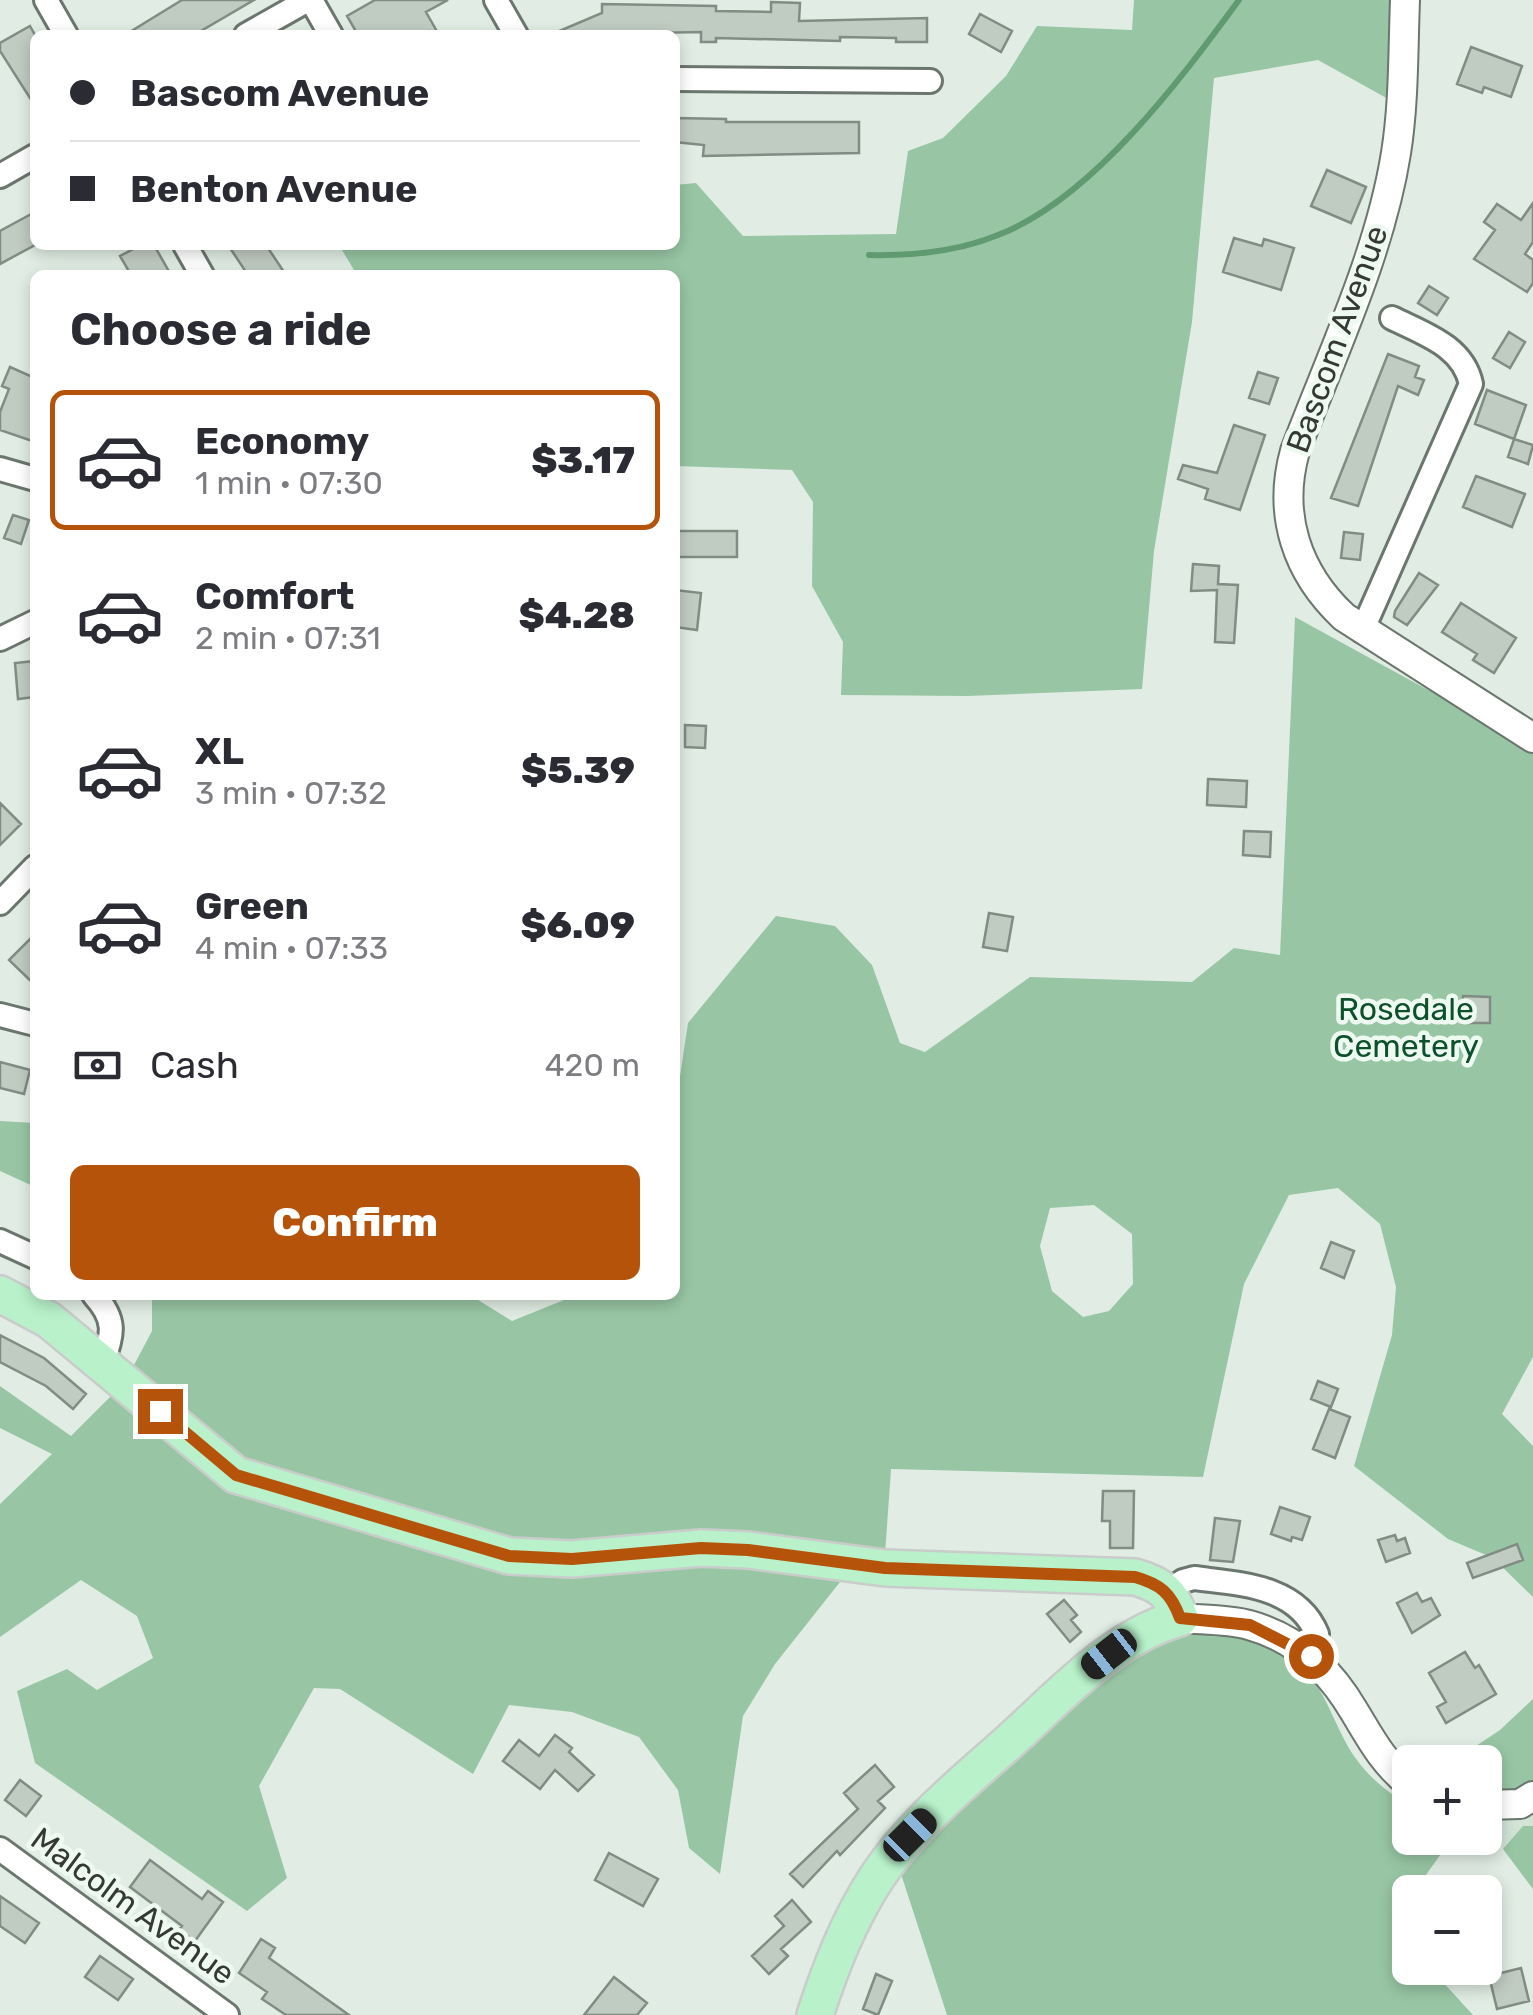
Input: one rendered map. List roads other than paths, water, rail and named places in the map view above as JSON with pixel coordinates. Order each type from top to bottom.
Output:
[{"type":"main road","points":[[0,1294],[49,1320],[236,1475],[509,1556],[548,1560],[701,1548],[748,1550],[885,1568],[1135,1577],[1156,1584],[1173,1605],[1154,1625],[1091,1668],[910,1835],[855,1913],[815,2015]]},
{"type":"street","points":[[46,0],[63,30]]},
{"type":"street","points":[[255,30],[309,0],[327,30]]},
{"type":"street","points":[[496,0],[513,30]]},
{"type":"street","name":"Bascom Avenue","points":[[1405,0],[1397,150],[1389,191],[1370,253],[1294,451],[1288,484],[1290,524],[1301,563],[1322,596],[1362,632],[1533,738]]},
{"type":"street","points":[[680,79],[930,81]]},
{"type":"street","points":[[0,176],[30,159]]},
{"type":"street","points":[[1362,632],[1471,384],[1462,359],[1453,350],[1392,318]]},
{"type":"street","points":[[0,468],[30,478]]},
{"type":"street","points":[[0,639],[30,624]]},
{"type":"street","points":[[0,904],[30,872]]},
{"type":"street","points":[[0,1015],[30,1023]]},
{"type":"street","points":[[0,1241],[30,1255]]},
{"type":"street","points":[[98,1300],[109,1314],[112,1340],[102,1363]]},
{"type":"street","points":[[1311,1656],[1318,1634],[1310,1620],[1288,1600],[1271,1591],[1194,1578],[1183,1581],[1173,1605],[1250,1625],[1311,1656],[1333,1679],[1374,1748],[1392,1770]]},
{"type":"street","points":[[1502,1803],[1529,1801]]},
{"type":"street","name":"Malcolm Avenue","points":[[0,1849],[227,2015]]},
{"type":"waterway","points":[[869,255],[951,249],[998,235],[1033,218],[1067,194],[1132,134],[1239,0]]},
{"type":"park label","name":"Rosedale Cemetery","points":[[1406,1028]]}]
